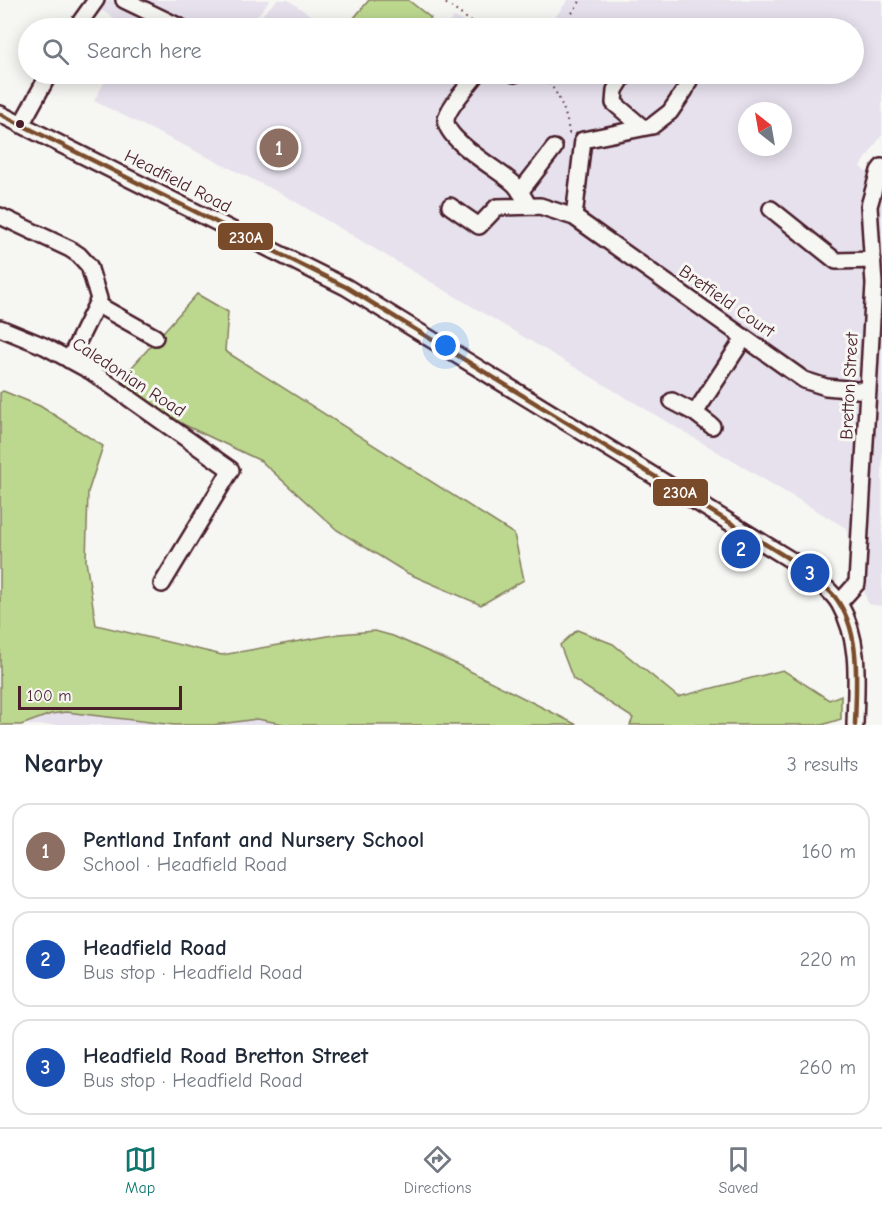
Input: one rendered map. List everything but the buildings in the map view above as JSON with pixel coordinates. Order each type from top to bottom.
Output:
[{"type":"street","points":[[83,18],[96,0]]},
{"type":"street","points":[[124,0],[161,18]]},
{"type":"street","points":[[21,125],[44,84]]},
{"type":"street","points":[[470,84],[450,111],[446,120],[448,129],[459,142],[515,184],[521,202]]},
{"type":"street","points":[[619,84],[615,90],[614,103],[642,127]]},
{"type":"street","points":[[574,217],[583,140],[652,126],[670,112],[688,84]]},
{"type":"street","name":"Headfield Road","points":[[0,114],[346,287],[804,568],[839,603],[850,630],[856,653],[855,725]]},
{"type":"street","points":[[450,206],[478,226],[498,207],[521,202],[554,148]]},
{"type":"street","name":"Bretton Street","points":[[839,603],[857,583],[874,284],[875,208],[880,169]]},
{"type":"street","name":"Bretfield Court","points":[[521,202],[574,217],[804,380],[826,387],[868,392]]},
{"type":"street","points":[[771,209],[836,261],[873,260]]},
{"type":"street","points":[[0,216],[70,249],[89,266],[98,292],[98,305],[69,360]]},
{"type":"street","points":[[98,305],[155,337]]},
{"type":"street","name":"Caledonian Road","points":[[0,328],[44,346],[92,372],[231,470],[162,584]]},
{"type":"street","points":[[694,413],[744,338]]},
{"type":"street","points":[[672,401],[712,426]]},
{"type":"path","points":[[441,0],[466,18]]},
{"type":"path","points":[[569,18],[581,0]]},
{"type":"path","points":[[549,84],[560,98],[567,115],[569,134],[583,140]]},
{"type":"shaded area","points":[[103,0],[270,0],[255,18],[114,18],[97,8]]},
{"type":"shaded area","points":[[277,0],[288,0],[314,18],[259,18]]},
{"type":"shaded area","points":[[568,0],[882,0],[882,135],[860,167],[882,185],[882,606],[868,604],[846,528],[284,195],[94,101],[103,84],[864,84],[864,18],[554,18]]},
{"type":"shaded area","points":[[66,712],[174,725],[21,725],[51,714]]},
{"type":"shaded area","points":[[257,719],[289,725],[213,725]]},
{"type":"green space","points":[[369,0],[408,0],[431,18],[354,18]]},
{"type":"green space","points":[[197,294],[228,312],[225,351],[514,534],[524,580],[481,605],[407,573],[337,530],[261,461],[172,419],[116,385]]},
{"type":"green space","points":[[3,391],[40,406],[103,446],[88,492],[86,561],[96,625],[222,655],[339,634],[375,631],[393,636],[452,662],[577,725],[289,725],[257,719],[213,725],[174,725],[66,712],[51,714],[21,725],[0,725],[0,393]]},
{"type":"green space","points":[[577,630],[613,644],[678,697],[783,670],[829,700],[841,695],[841,719],[822,725],[630,725],[633,718],[573,679],[560,645]]},
{"type":"transit line","name":"230A","points":[[0,114],[346,287],[804,568],[835,597],[850,626],[856,676],[855,725]]},
{"type":"place","name":"Pentland Infant and Nursery School","points":[[279,148]]},
{"type":"place","name":"Headfield Road","points":[[741,549]]},
{"type":"place","name":"Headfield Road Bretton Street","points":[[810,573]]}]
